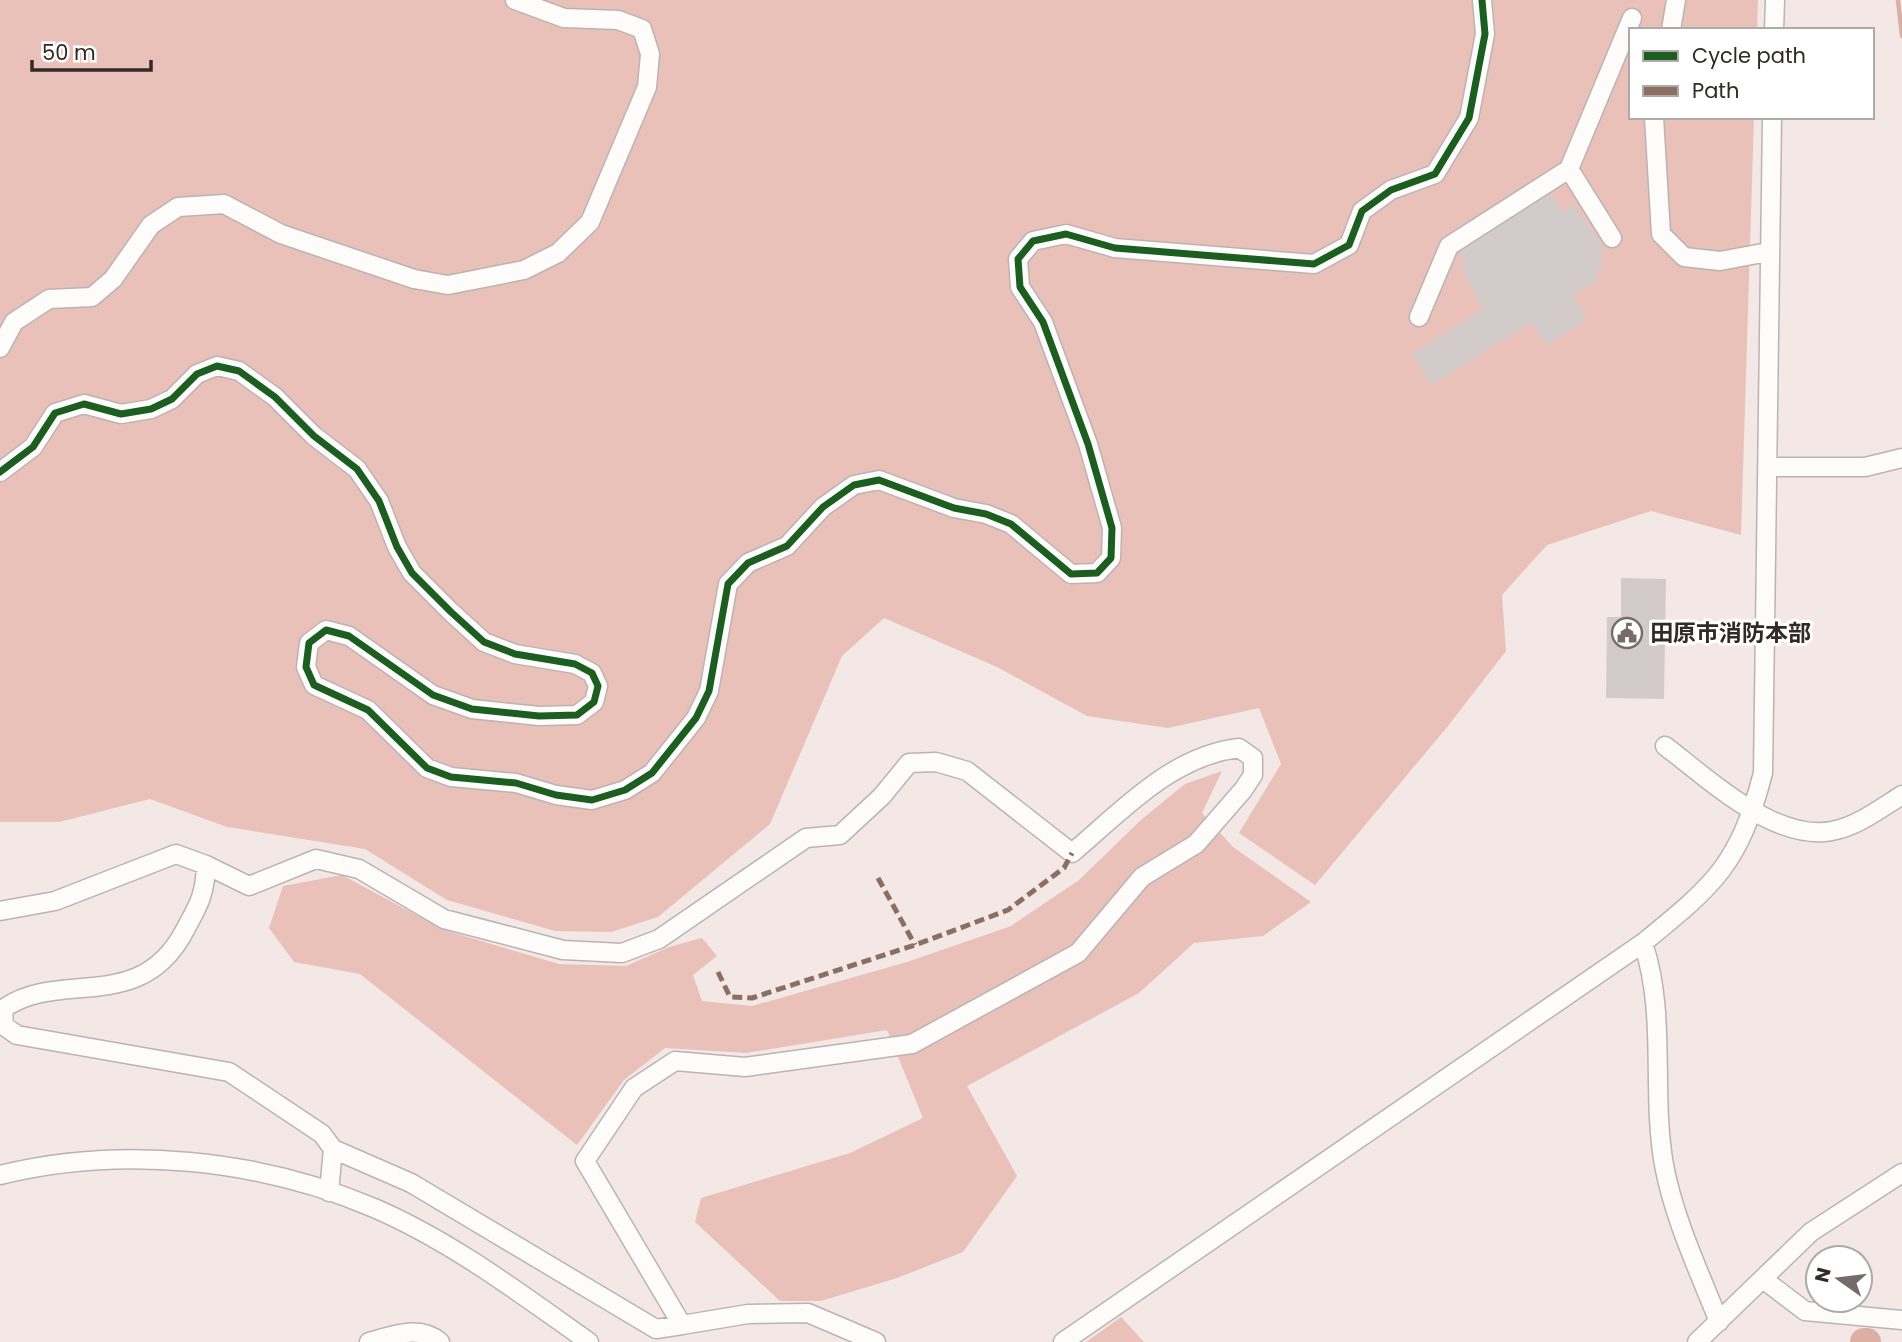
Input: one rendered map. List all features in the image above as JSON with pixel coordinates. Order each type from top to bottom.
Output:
[{"type":"street","points":[[0,348],[14,322],[50,299],[92,297],[113,279],[151,225],[178,207],[224,204],[281,234],[414,279],[448,285],[524,270],[558,253],[590,222],[647,87],[650,54],[642,29],[618,20],[564,19],[515,0]]},
{"type":"street","points":[[0,472],[33,447],[55,413],[84,404],[121,414],[151,409],[172,398],[197,374],[217,366],[239,371],[275,397],[314,436],[357,468],[379,501],[397,547],[412,573],[484,642],[515,654],[575,664],[592,673],[598,686],[594,702],[577,715],[539,716],[472,709],[433,695],[349,636],[326,630],[309,642],[306,667],[314,685],[368,710],[427,768],[451,777],[516,783],[556,795],[592,800],[625,790],[652,773],[696,718],[709,691],[728,584],[748,563],[787,546],[823,508],[854,485],[879,480],[954,508],[986,514],[1011,524],[1071,574],[1097,573],[1111,558],[1112,528],[1088,444],[1043,322],[1020,287],[1018,259],[1033,241],[1066,234],[1115,248],[1255,257],[1314,264],[1349,245],[1362,211],[1391,190],[1435,174],[1469,118],[1485,34],[1482,0]]},
{"type":"street","points":[[1624,0],[1633,24]]},
{"type":"street","points":[[1671,28],[1676,0]]},
{"type":"street","points":[[1774,28],[1775,0]]},
{"type":"street","points":[[1419,317],[1449,246],[1569,169],[1629,33]]},
{"type":"street","points":[[1654,119],[1661,234],[1684,257],[1720,261],[1768,252]]},
{"type":"street","points":[[1063,1342],[1643,943],[1702,895],[1721,873],[1743,839],[1763,773],[1768,252],[1772,119]]},
{"type":"street","points":[[1569,169],[1612,238]]},
{"type":"street","points":[[1768,467],[1865,467],[1902,458]]},
{"type":"street","points":[[1665,746],[1753,811],[1779,825],[1811,832],[1839,830],[1902,795]]},
{"type":"street","points":[[0,911],[55,901],[176,854],[249,886],[316,859],[359,869],[443,919],[563,950],[622,953],[659,939],[806,838],[839,835],[881,796],[909,763],[936,762],[967,771],[1072,853],[1180,766],[1213,751],[1239,748],[1253,758],[1253,775],[1196,844],[1142,877],[1078,953],[912,1044],[745,1067],[675,1061],[634,1088],[585,1161],[682,1325]]},
{"type":"street","points":[[206,865],[206,891],[175,950],[132,981],[18,998],[3,1009],[4,1026],[17,1035],[229,1073],[322,1134],[333,1149],[411,1183],[656,1329],[748,1314],[808,1313],[876,1342]]},
{"type":"street","points":[[1643,943],[1654,976],[1664,1163],[1674,1207],[1719,1322]]},
{"type":"street","points":[[329,1192],[333,1149]]},
{"type":"street","points":[[0,1175],[96,1161],[193,1162],[291,1178],[374,1208],[444,1244],[589,1342]]},
{"type":"street","points":[[1696,1342],[1811,1232],[1902,1173]]},
{"type":"street","points":[[1763,1279],[1805,1311],[1902,1320]]},
{"type":"street","points":[[369,1342],[412,1332],[432,1335],[440,1342]]},
{"type":"shaded area","points":[[0,0],[1758,0],[1757,28],[1629,28],[1629,119],[1754,119],[1741,535],[1651,511],[1547,545],[1502,595],[1506,651],[1448,726],[1315,885],[1239,833],[1281,764],[1259,708],[1168,728],[1087,716],[997,667],[884,618],[842,656],[770,824],[658,917],[611,932],[555,931],[447,900],[365,849],[227,827],[150,799],[59,822],[0,822]]},
{"type":"shaded area","points":[[1222,771],[1202,813],[1233,847],[1311,902],[1263,936],[1194,943],[1139,993],[967,1086],[1017,1176],[963,1252],[897,1278],[821,1301],[780,1301],[695,1222],[701,1198],[850,1153],[923,1118],[887,1030],[746,1053],[665,1048],[624,1080],[577,1145],[360,974],[294,962],[269,928],[283,886],[342,875],[444,930],[559,964],[626,966],[669,947],[702,938],[717,956],[693,975],[702,1001],[752,1006],[907,962],[1011,926],[1079,880],[1142,819],[1185,784]]},
{"type":"shaded area","points":[[1121,1317],[1144,1342],[1086,1342]]},
{"type":"building","points":[[1551,192],[1562,211],[1573,204],[1604,248],[1596,282],[1573,296],[1587,319],[1546,345],[1532,322],[1432,385],[1412,354],[1483,309],[1460,266],[1466,262],[1459,251]]},
{"type":"building","points":[[1621,578],[1666,579],[1664,699],[1606,698],[1607,617],[1621,617]]},
{"type":"waterway","points":[[1898,0],[1902,36]]},
{"type":"marked path","points":[[718,972],[730,997],[752,998],[915,945],[1008,910],[1064,868],[1072,853]]},
{"type":"marked path","points":[[878,878],[915,945]]},
{"type":"cycle path","points":[[0,472],[33,447],[55,413],[84,404],[121,414],[151,409],[172,399],[197,374],[217,366],[239,371],[275,397],[314,436],[357,469],[379,501],[397,547],[412,573],[484,642],[515,654],[575,664],[592,673],[598,686],[594,702],[577,715],[539,716],[472,709],[433,695],[349,636],[326,630],[309,643],[306,667],[314,685],[368,710],[427,768],[451,777],[516,783],[556,795],[592,800],[625,790],[652,773],[696,718],[709,691],[728,584],[748,563],[787,546],[823,507],[854,485],[879,480],[954,508],[986,514],[1011,524],[1071,574],[1097,573],[1111,558],[1112,528],[1088,444],[1043,322],[1020,287],[1018,259],[1033,241],[1066,234],[1115,248],[1314,264],[1349,245],[1362,211],[1391,190],[1435,174],[1469,118],[1485,34],[1482,0]]},
{"type":"place","name":"田原市消防本部","points":[[1627,633]]}]
